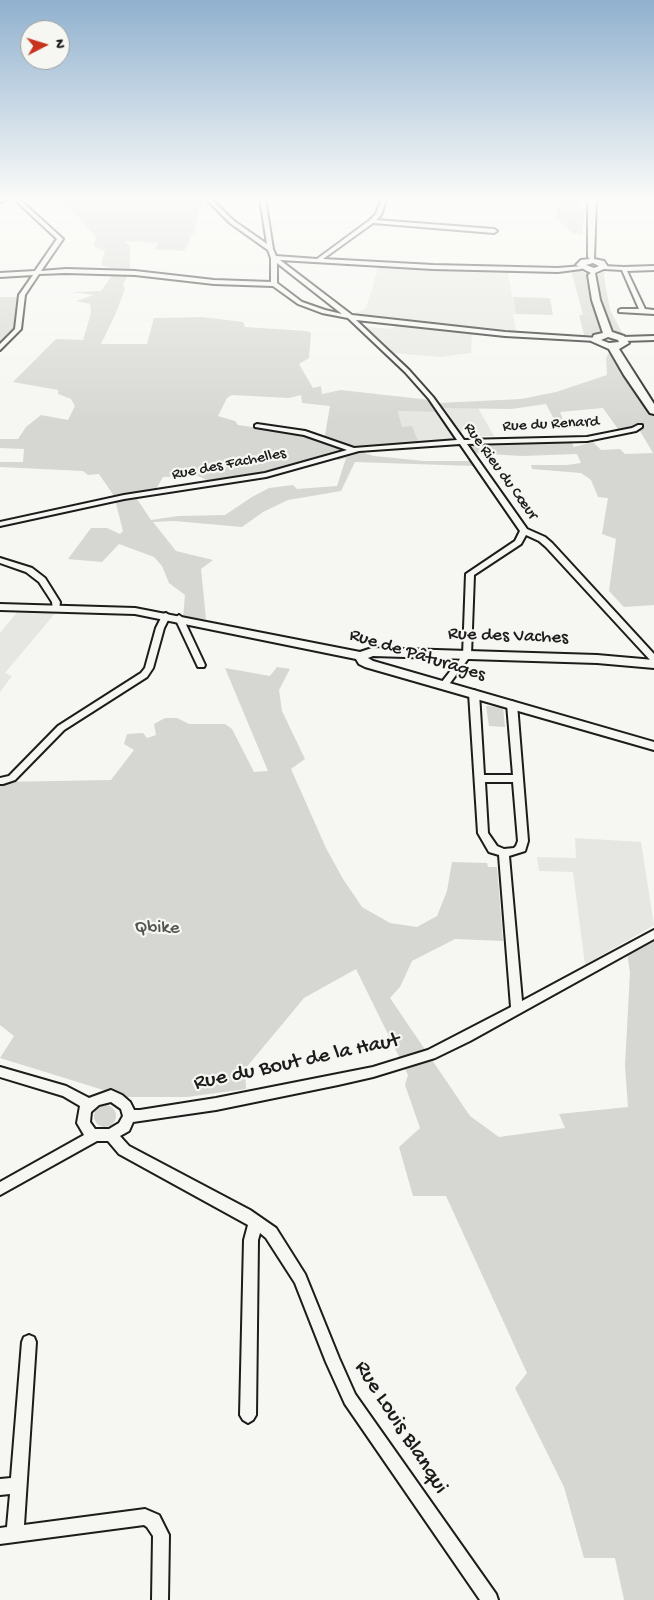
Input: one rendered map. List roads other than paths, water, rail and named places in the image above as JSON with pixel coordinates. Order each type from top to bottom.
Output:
[{"type":"main road","points":[[593,273],[596,300],[608,334]]},
{"type":"main road","points":[[608,334],[623,339],[623,344],[613,347],[600,344],[596,339],[608,334]]},
{"type":"main road","points":[[613,347],[629,375],[654,411]]},
{"type":"street","points":[[0,275],[29,273]]},
{"type":"street","points":[[0,348],[18,330],[22,295],[37,273]]},
{"type":"street","points":[[63,273],[128,274],[274,284],[307,306],[350,317],[513,335],[596,339]]},
{"type":"street","points":[[274,273],[274,284]]},
{"type":"street","name":"Rue Rieu du Cœur","points":[[293,273],[350,317],[386,350],[431,398],[524,531],[542,539],[549,545],[654,659]]},
{"type":"street","points":[[626,273],[643,312]]},
{"type":"street","points":[[621,310],[654,312]]},
{"type":"street","points":[[623,339],[654,338]]},
{"type":"street","points":[[257,426],[305,433],[353,450]]},
{"type":"street","name":"Rue du Renard","points":[[460,442],[587,439],[634,430],[640,426]]},
{"type":"street","name":"Rue des Fachelles","points":[[0,524],[124,497],[266,475],[353,450],[460,442]]},
{"type":"street","points":[[444,686],[468,655],[470,574],[518,542],[524,531]]},
{"type":"street","points":[[0,560],[29,570],[42,580],[56,602],[56,608]]},
{"type":"street","points":[[0,607],[148,613]]},
{"type":"street","name":"Rue de Pâturages","points":[[148,613],[361,656],[363,661],[369,664],[444,686],[474,692],[654,746]]},
{"type":"street","points":[[3,780],[12,778],[61,728],[96,708],[144,675],[149,668],[160,628],[166,616]]},
{"type":"street","points":[[179,618],[201,665]]},
{"type":"street","name":"Rue des Vaches","points":[[361,656],[370,652],[597,659],[654,664]]},
{"type":"street","points":[[474,692],[478,778],[486,840],[493,849],[504,853],[516,852],[521,848],[523,841],[512,704]]},
{"type":"street","points":[[478,778],[518,779]]},
{"type":"street","points":[[504,853],[517,1009]]},
{"type":"street","name":"Rue du Bout de la Haut","points":[[129,1116],[216,1104],[338,1080],[431,1054],[654,934]]},
{"type":"street","points":[[0,1072],[66,1091],[89,1104]]},
{"type":"street","points":[[0,1189],[95,1135],[111,1135],[124,1127],[129,1111],[122,1101],[111,1096],[103,1097],[89,1104],[83,1115],[83,1122],[86,1129],[95,1135]]},
{"type":"street","name":"Rue Louis Blanqui","points":[[111,1135],[124,1150],[256,1222],[271,1233],[300,1279],[350,1399],[490,1600]]},
{"type":"street","points":[[248,1415],[251,1240],[256,1222]]},
{"type":"street","points":[[29,1342],[18,1484],[7,1535],[145,1518],[153,1521],[161,1535],[160,1600]]},
{"type":"street","points":[[0,1487],[18,1484]]},
{"type":"park label","name":"Qbike","points":[[157,929]]}]
